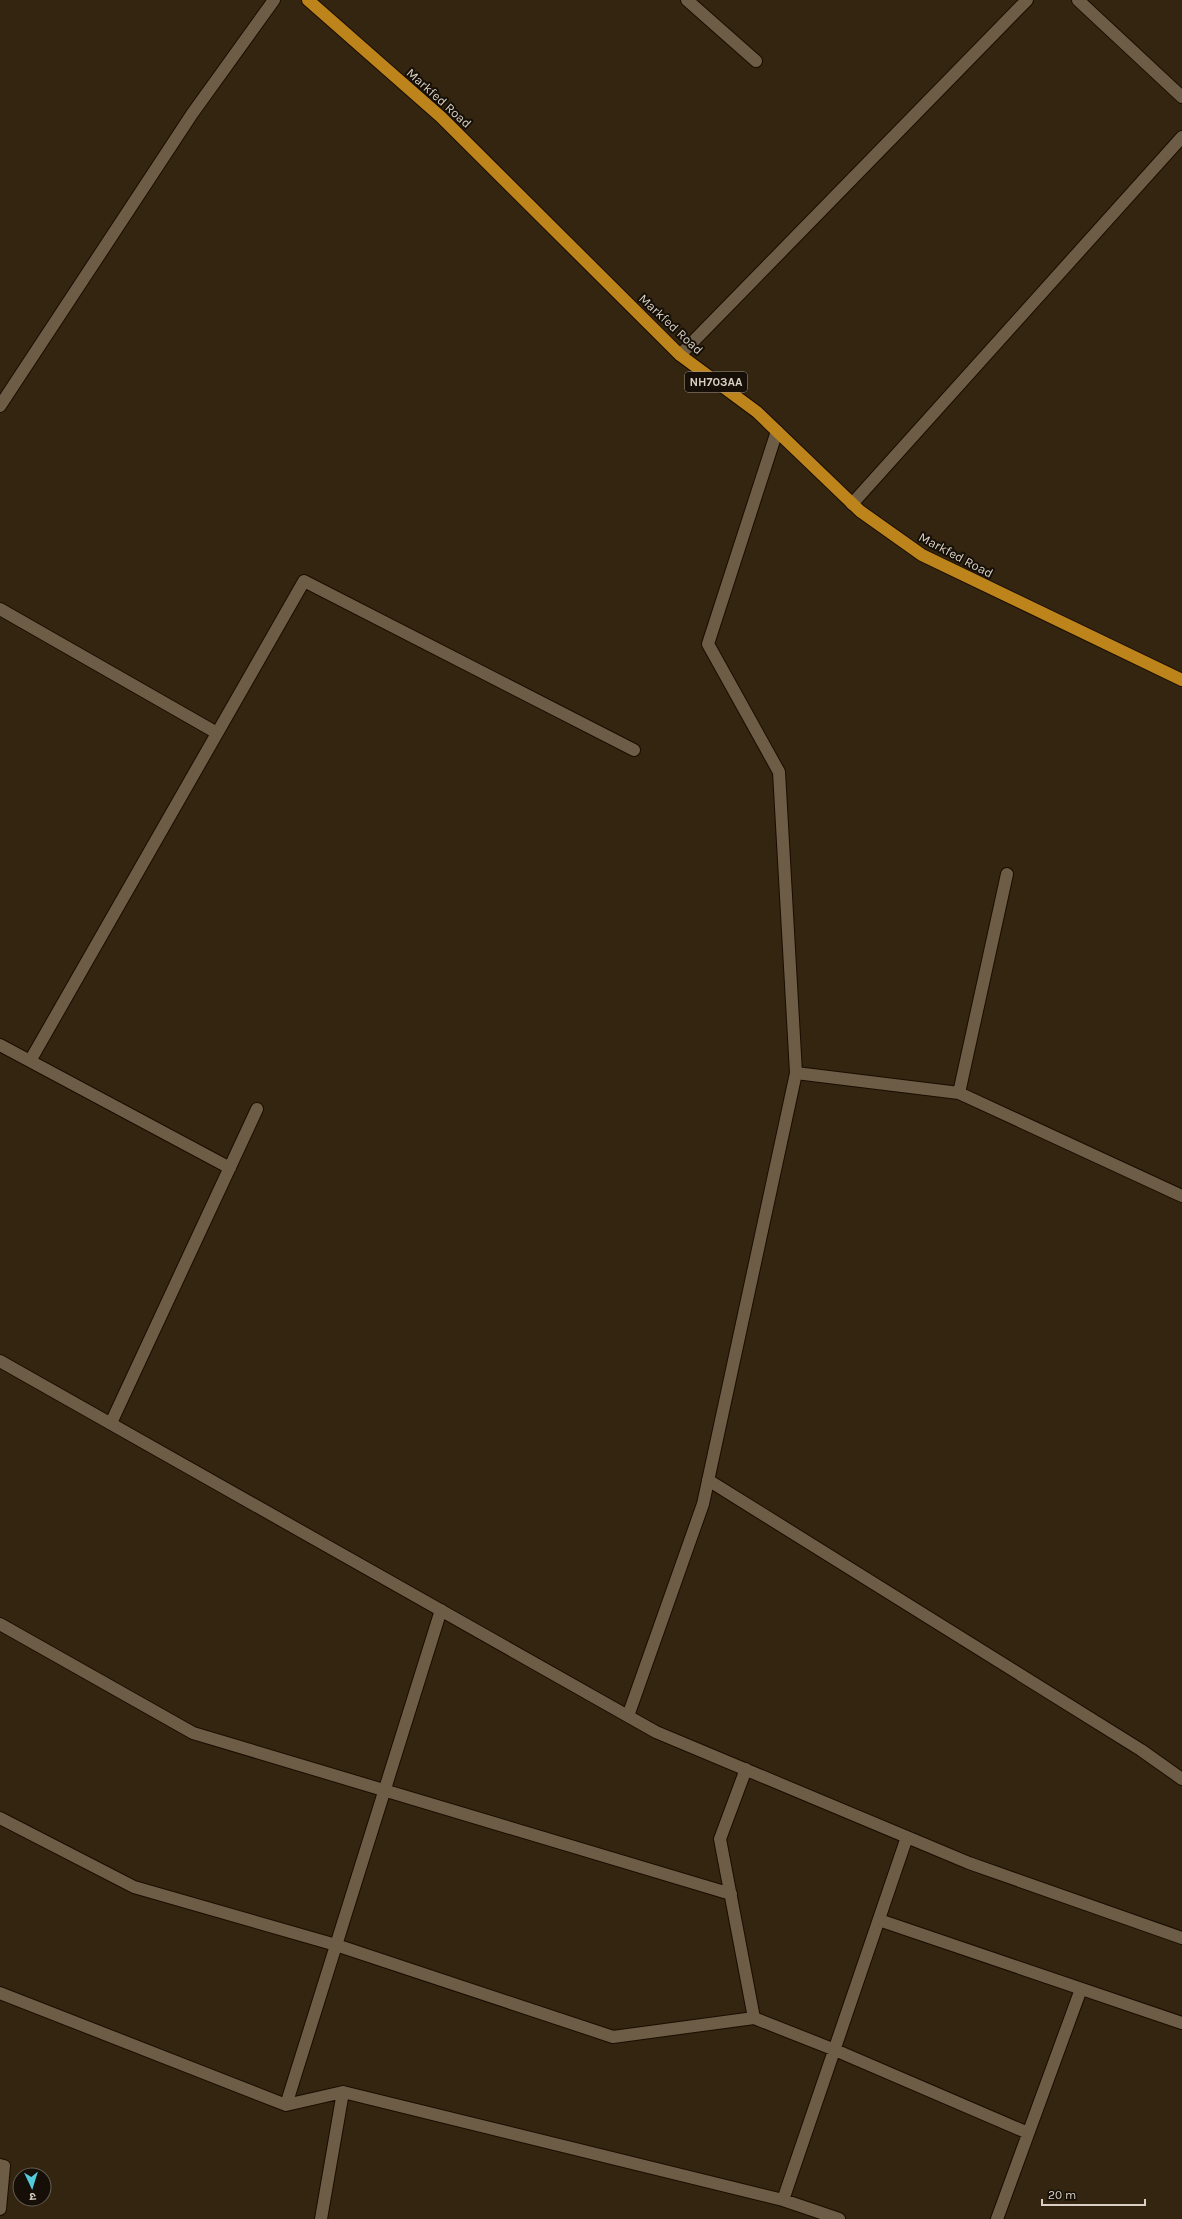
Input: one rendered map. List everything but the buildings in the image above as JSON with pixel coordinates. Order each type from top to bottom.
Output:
[{"type":"highway","name":"Markfed Road","points":[[308,0],[441,117],[680,355],[757,412],[852,504],[922,555],[1182,680]]},
{"type":"street","points":[[0,406],[192,114],[274,0]]},
{"type":"street","points":[[687,0],[756,61]]},
{"type":"street","points":[[680,355],[1027,0]]},
{"type":"street","points":[[1078,0],[1182,97]]},
{"type":"street","points":[[852,504],[1182,137]]},
{"type":"street","points":[[628,1716],[703,1504],[796,1073],[779,772],[708,644],[777,432]]},
{"type":"street","points":[[30,1061],[304,581],[634,750]]},
{"type":"street","points":[[0,609],[217,733]]},
{"type":"street","points":[[959,1093],[1007,874]]},
{"type":"street","points":[[0,1045],[230,1168]]},
{"type":"street","points":[[796,1073],[959,1093],[1182,1196]]},
{"type":"street","points":[[110,1423],[257,1109]]},
{"type":"street","points":[[0,1361],[656,1732],[969,1863],[1182,1938]]},
{"type":"street","points":[[708,1480],[1141,1750],[1182,1779]]},
{"type":"street","points":[[286,2105],[441,1610]]},
{"type":"street","points":[[0,1624],[193,1733],[385,1789],[731,1894]]},
{"type":"street","points":[[746,1769],[720,1839],[754,2018]]},
{"type":"street","points":[[0,1818],[134,1887],[336,1945],[613,2037],[754,2018],[835,2050],[1028,2133]]},
{"type":"street","points":[[783,2200],[907,1837]]},
{"type":"street","points":[[879,1920],[1182,2023]]},
{"type":"street","points":[[996,2219],[1081,1989]]},
{"type":"street","points":[[0,1993],[286,2105],[343,2092],[783,2200],[838,2219]]},
{"type":"street","points":[[321,2219],[343,2092]]},
{"type":"street","points":[[0,2165],[4,2166],[0,2209]]}]
